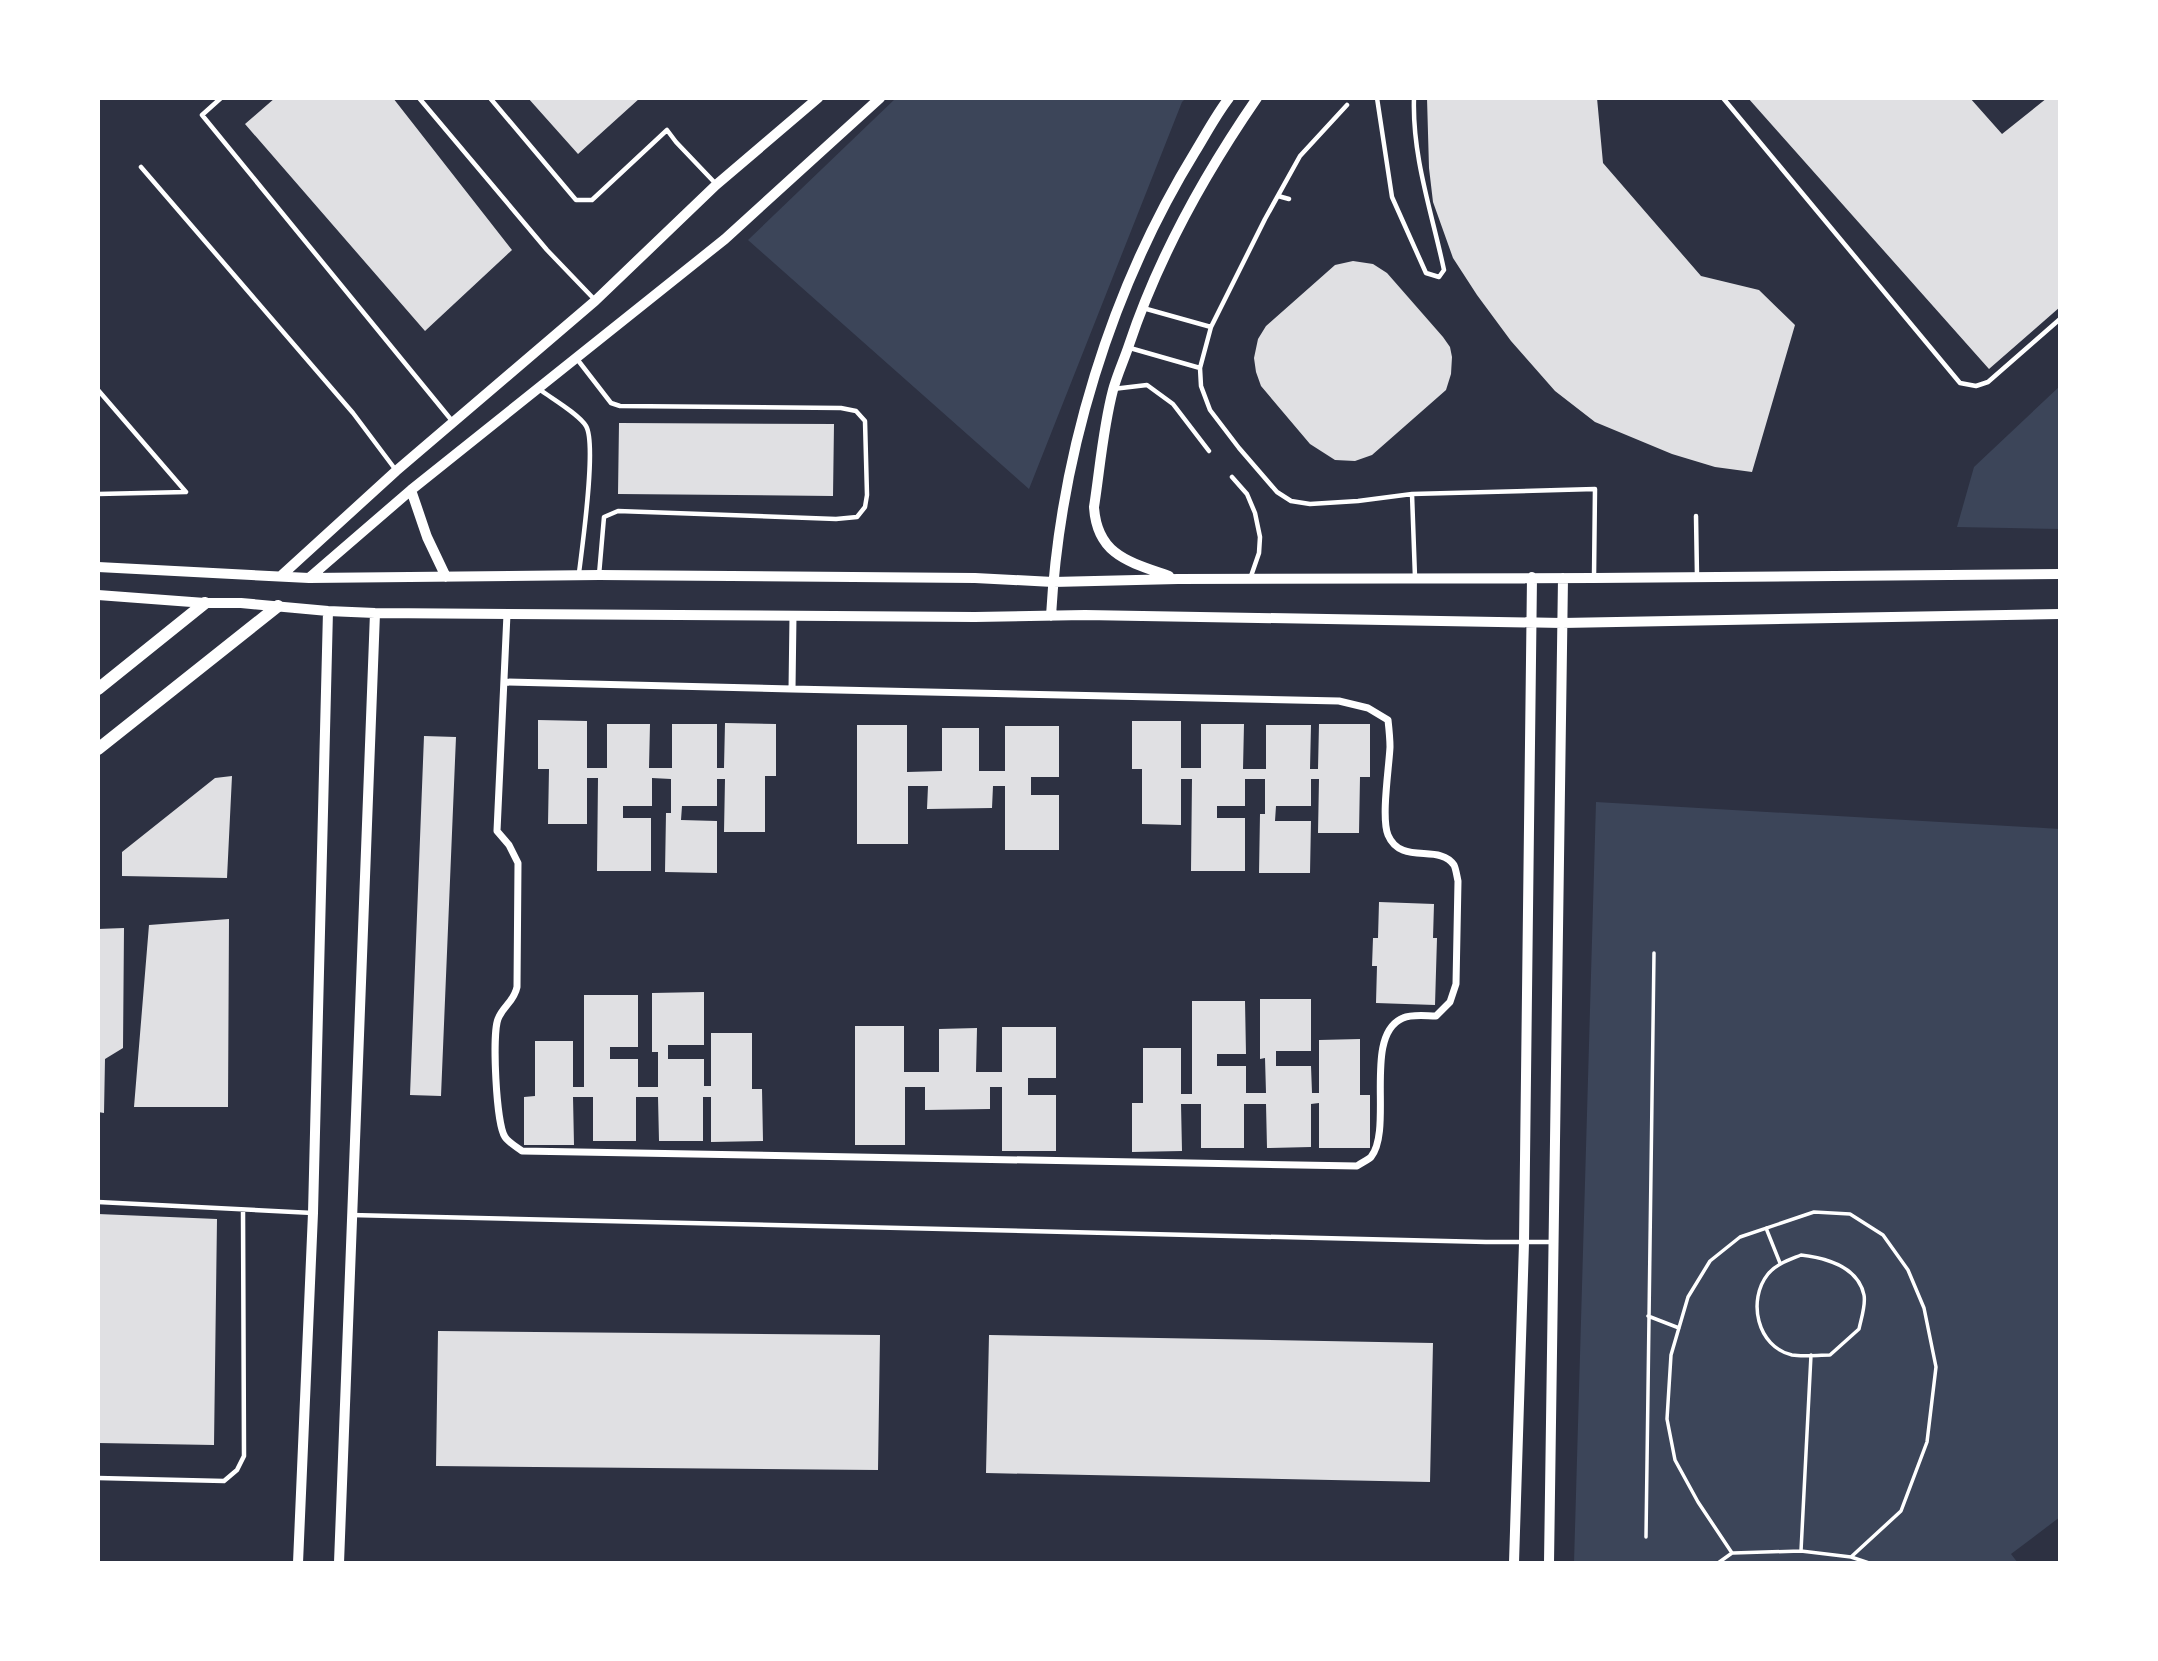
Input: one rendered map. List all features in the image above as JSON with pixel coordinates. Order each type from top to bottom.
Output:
[{"type":"main road","points":[[98,689],[205,603]]},
{"type":"main road","points":[[98,749],[278,606]]},
{"type":"street","points":[[282,575],[396,471],[595,301],[716,185],[818,98]]},
{"type":"street","points":[[309,578],[411,490],[725,239],[880,98]]},
{"type":"street","points":[[1051,616],[1062,516],[1096,370],[1129,279],[1168,196],[1229,98]]},
{"type":"street","points":[[1178,579],[1146,568],[1111,550],[1101,537],[1095,521],[1094,507],[1113,389],[1158,267],[1188,208],[1257,98]]},
{"type":"street","points":[[411,490],[427,537],[446,577]]},
{"type":"street","points":[[98,567],[309,578],[599,575],[975,578],[1053,582],[2060,574]]},
{"type":"street","points":[[1514,1563],[1524,1243],[1532,577]]},
{"type":"street","points":[[1549,1563],[1563,578]]},
{"type":"street","points":[[98,596],[375,613],[1051,616],[1562,623],[2060,614]]},
{"type":"street","points":[[298,1563],[313,1213],[328,611]]},
{"type":"street","points":[[339,1563],[375,613]]},
{"type":"street","points":[[504,682],[1339,701],[1367,708],[1388,720],[1390,744],[1385,820],[1388,835],[1399,850],[1419,855],[1441,855],[1453,865],[1458,881],[1456,984],[1450,1002],[1436,1016],[1405,1017],[1395,1023],[1384,1039],[1378,1137],[1371,1156],[1357,1166],[522,1152],[505,1137],[498,1117],[496,1089],[498,1019],[515,997],[517,986],[517,863],[509,845],[497,831],[507,614]]},
{"type":"street","points":[[792,689],[793,615]]},
{"type":"lane","points":[[221,98],[202,115],[453,422]]},
{"type":"lane","points":[[419,98],[547,250],[595,301]]},
{"type":"lane","points":[[490,98],[576,200],[592,200],[667,130],[716,185]]},
{"type":"lane","points":[[1377,98],[1392,197],[1426,273],[1439,277],[1444,270],[1420,170],[1414,98]]},
{"type":"lane","points":[[1723,98],[1960,383],[1976,386],[1988,383],[2060,319]]},
{"type":"lane","points":[[1347,105],[1300,156],[1211,327],[1200,368],[1201,386],[1210,410],[1239,449],[1277,492],[1291,502],[1358,502],[1412,494],[1595,489],[1594,578]]},
{"type":"lane","points":[[141,167],[353,413],[396,471]]},
{"type":"lane","points":[[1278,196],[1289,199]]},
{"type":"lane","points":[[1142,308],[1211,327]]},
{"type":"lane","points":[[1128,348],[1200,368]]},
{"type":"lane","points":[[576,358],[611,403],[620,406],[841,408],[856,411],[865,421],[867,495],[865,507],[857,517],[836,519],[618,510],[604,517],[599,575]]},
{"type":"lane","points":[[1113,389],[1147,385],[1173,404],[1209,451]]},
{"type":"lane","points":[[538,388],[586,426],[591,442],[579,575]]},
{"type":"lane","points":[[98,390],[186,492],[98,494]]},
{"type":"lane","points":[[1232,477],[1247,494],[1255,513],[1260,537],[1259,553],[1250,580]]},
{"type":"lane","points":[[1412,494],[1415,578]]},
{"type":"lane","points":[[1696,516],[1697,577]]},
{"type":"lane","points":[[98,1202],[313,1213]]},
{"type":"lane","points":[[98,1478],[224,1482],[237,1470],[244,1456],[243,1210]]},
{"type":"lane","points":[[351,1215],[1553,1242]]},
{"type":"path","points":[[1646,1537],[1654,953]]},
{"type":"path","points":[[1732,1553],[1698,1502],[1675,1460],[1667,1419],[1671,1355],[1688,1297],[1710,1261],[1740,1237],[1814,1212],[1850,1214],[1883,1235],[1909,1270],[1924,1308],[1936,1367],[1927,1442],[1901,1511],[1851,1557]]},
{"type":"path","points":[[1766,1228],[1780,1263]]},
{"type":"path","points":[[1801,1255],[1826,1258],[1856,1276],[1864,1297],[1859,1329],[1830,1355],[1791,1355],[1768,1341],[1759,1321],[1756,1297],[1767,1275],[1780,1263],[1801,1255]]},
{"type":"path","points":[[1648,1316],[1679,1328]]},
{"type":"path","points":[[1801,1551],[1811,1355]]},
{"type":"path","points":[[1718,1563],[1732,1553],[1801,1551],[1851,1557],[1869,1563]]},
{"type":"shaded area","points":[[896,98],[1186,98],[1182,102],[1029,489],[748,240]]},
{"type":"shaded area","points":[[2060,386],[2060,529],[1957,527],[1974,467]]},
{"type":"shaded area","points":[[1596,802],[2060,829],[2060,1517],[2011,1554],[2018,1563],[1574,1563]]},
{"type":"building","points":[[275,98],[393,98],[512,250],[425,331],[245,124]]},
{"type":"building","points":[[528,98],[640,98],[578,154]]},
{"type":"building","points":[[1427,98],[1597,98],[1603,163],[1701,276],[1759,290],[1795,325],[1752,472],[1715,467],[1672,454],[1595,422],[1555,391],[1511,341],[1453,258],[1433,202]]},
{"type":"building","points":[[1748,98],[1970,98],[2002,134],[2047,98],[2060,98],[2060,307],[1989,369]]},
{"type":"building","points":[[1353,261],[1373,264],[1387,273],[1443,337],[1450,347],[1452,357],[1446,390],[1372,455],[1355,461],[1335,460],[1310,444],[1261,386],[1254,358],[1258,339],[1266,326],[1335,265]]},
{"type":"building","points":[[619,423],[834,424],[833,496],[618,494]]},
{"type":"building","points":[[538,720],[587,721],[587,768],[607,768],[607,724],[650,724],[649,768],[672,768],[672,724],[717,724],[717,768],[724,768],[725,723],[776,724],[776,776],[765,776],[765,832],[724,832],[725,779],[717,779],[717,806],[682,806],[681,820],[717,821],[717,873],[665,872],[666,813],[671,813],[671,779],[652,778],[652,806],[623,806],[623,818],[651,818],[651,871],[597,871],[598,778],[587,778],[587,824],[548,824],[549,769],[538,769]]},
{"type":"building","points":[[1132,721],[1181,721],[1181,768],[1201,768],[1201,724],[1244,724],[1243,769],[1266,769],[1266,725],[1311,725],[1310,769],[1318,769],[1319,724],[1370,724],[1370,777],[1360,777],[1359,833],[1318,833],[1319,779],[1311,779],[1311,806],[1276,806],[1275,821],[1311,821],[1310,873],[1259,873],[1260,814],[1265,814],[1265,779],[1245,779],[1245,806],[1217,806],[1217,818],[1245,818],[1245,871],[1191,871],[1192,779],[1181,779],[1181,825],[1142,824],[1142,769],[1132,769]]},
{"type":"building","points":[[857,725],[907,725],[907,772],[942,771],[942,728],[979,728],[979,771],[1005,771],[1005,726],[1059,726],[1059,777],[1031,777],[1031,795],[1059,795],[1059,850],[1005,850],[1005,786],[993,786],[992,808],[927,809],[928,786],[908,786],[908,844],[857,844]]},
{"type":"building","points":[[424,736],[456,737],[441,1096],[410,1095]]},
{"type":"building","points":[[232,776],[227,878],[122,876],[122,852],[215,778]]},
{"type":"building","points":[[1379,902],[1434,904],[1433,938],[1437,938],[1435,1005],[1376,1003],[1377,966],[1372,966],[1373,938],[1378,938]]},
{"type":"building","points":[[229,919],[228,1107],[134,1107],[149,925]]},
{"type":"building","points":[[124,928],[123,1048],[105,1059],[104,1113],[98,1112],[98,929]]},
{"type":"building","points":[[704,992],[704,1045],[668,1045],[668,1059],[704,1059],[704,1086],[711,1086],[711,1033],[752,1033],[752,1089],[762,1089],[763,1141],[711,1142],[711,1097],[703,1097],[703,1141],[659,1141],[658,1097],[636,1097],[636,1141],[593,1141],[593,1097],[573,1097],[574,1145],[524,1145],[524,1097],[535,1096],[535,1041],[573,1041],[573,1087],[584,1087],[584,995],[638,995],[638,1047],[610,1047],[610,1059],[638,1059],[638,1087],[658,1087],[658,1052],[652,1052],[652,993]]},
{"type":"building","points":[[1260,999],[1311,999],[1311,1051],[1276,1051],[1276,1066],[1311,1066],[1312,1093],[1319,1093],[1319,1040],[1360,1039],[1360,1095],[1370,1095],[1370,1148],[1319,1148],[1319,1103],[1311,1104],[1311,1147],[1267,1148],[1266,1104],[1244,1104],[1244,1148],[1201,1148],[1201,1104],[1181,1104],[1182,1151],[1132,1152],[1132,1103],[1143,1103],[1143,1048],[1181,1048],[1181,1094],[1192,1094],[1192,1001],[1245,1001],[1246,1054],[1217,1054],[1217,1066],[1246,1066],[1246,1093],[1266,1093],[1265,1058],[1260,1059]]},
{"type":"building","points":[[855,1026],[904,1026],[904,1072],[939,1072],[939,1029],[977,1028],[976,1072],[1002,1072],[1002,1027],[1056,1027],[1056,1078],[1028,1078],[1028,1095],[1056,1095],[1056,1151],[1002,1151],[1002,1087],[990,1087],[990,1109],[925,1110],[925,1087],[905,1087],[905,1145],[855,1145]]},
{"type":"building","points":[[98,1214],[217,1219],[214,1445],[98,1443]]},
{"type":"building","points":[[438,1331],[880,1335],[878,1470],[436,1466]]},
{"type":"building","points":[[989,1335],[1433,1343],[1430,1482],[986,1473]]}]
